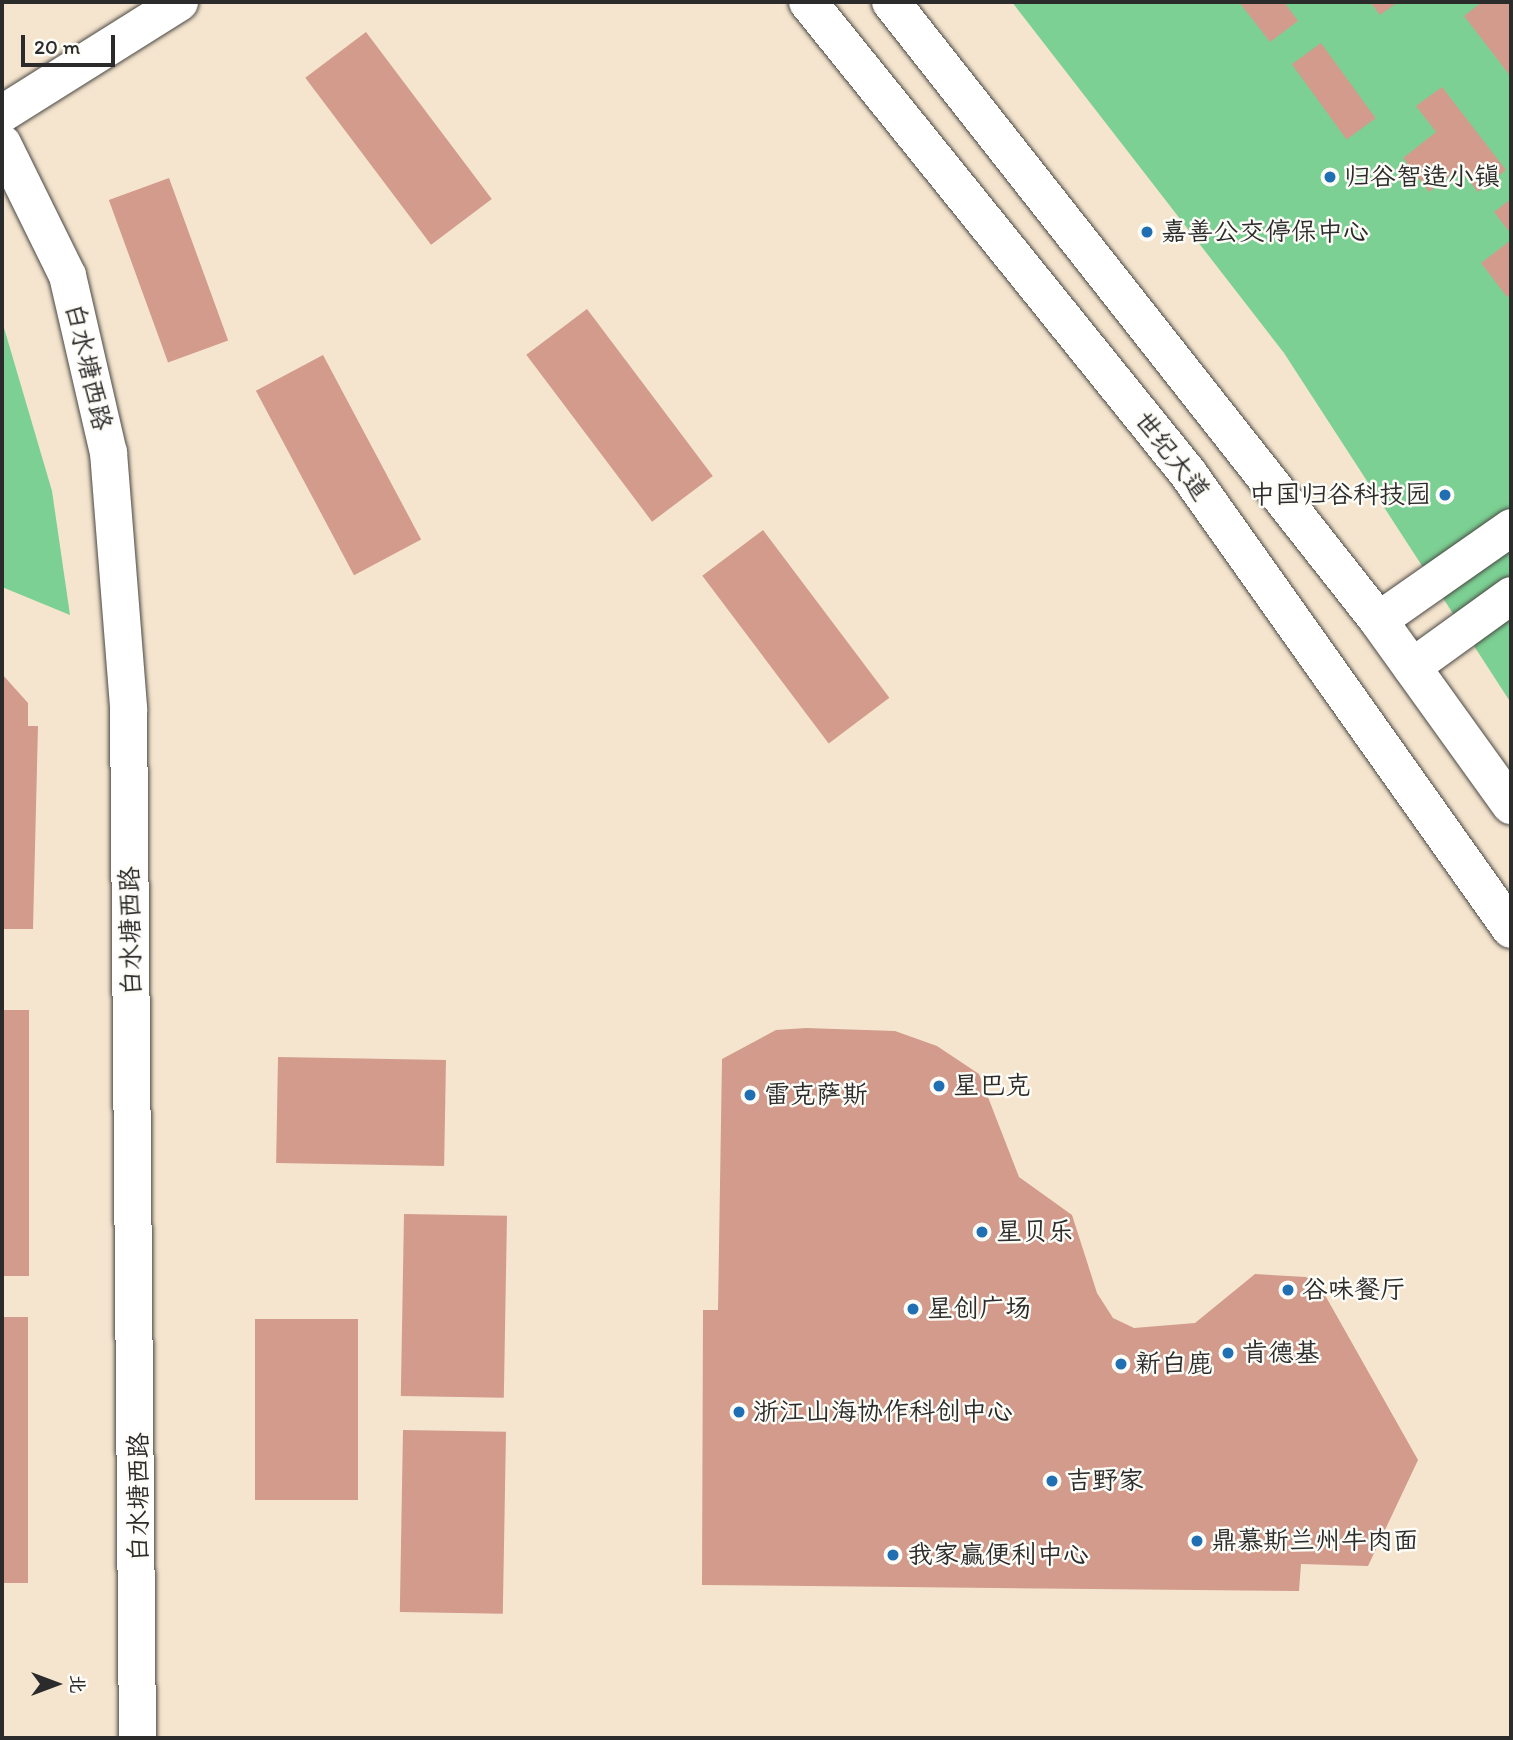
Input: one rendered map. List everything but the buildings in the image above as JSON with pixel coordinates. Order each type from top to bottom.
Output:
[{"type":"main road","name":"世纪大道","points":[[808,2],[1187,472],[1511,929]]},
{"type":"main road","points":[[891,2],[1378,620],[1511,805]]},
{"type":"street","points":[[2,113],[179,2]]},
{"type":"street","name":"白水塘西路","points":[[2,144],[67,275],[108,452],[128,708],[138,1738]]},
{"type":"street","points":[[1378,620],[1511,527]]},
{"type":"street","points":[[1411,667],[1511,595]]},
{"type":"green space","name":"归谷智造小镇","points":[[1012,2],[1511,2],[1511,703],[1284,353]]},
{"type":"green space","points":[[2,321],[52,491],[70,615],[2,587]]},
{"type":"place","name":"归谷智造小镇","points":[[1330,177]]},
{"type":"place","name":"嘉善公交停保中心","points":[[1147,232]]},
{"type":"place","name":"中国归谷科技园","points":[[1445,495]]},
{"type":"place","name":"星巴克","points":[[939,1086]]},
{"type":"place","name":"雷克萨斯","points":[[750,1095]]},
{"type":"place","name":"星贝乐","points":[[982,1232]]},
{"type":"place","name":"谷味餐厅","points":[[1288,1290]]},
{"type":"place","name":"星创广场","points":[[913,1309]]},
{"type":"place","name":"肯德基","points":[[1228,1353]]},
{"type":"place","name":"新白鹿","points":[[1121,1364]]},
{"type":"place","name":"浙江山海协作科创中心","points":[[739,1412]]},
{"type":"place","name":"吉野家","points":[[1052,1481]]},
{"type":"place","name":"鼎慕斯兰州牛肉面","points":[[1197,1541]]},
{"type":"place","name":"我家赢便利中心","points":[[893,1555]]}]
